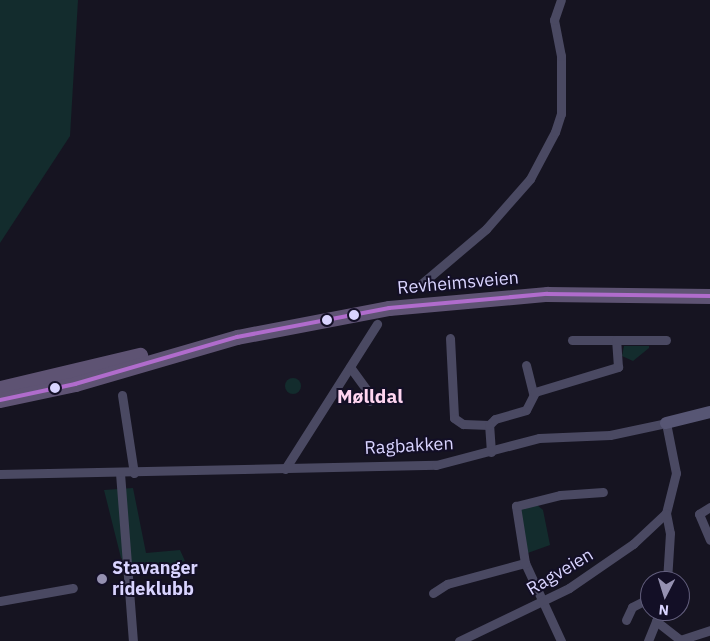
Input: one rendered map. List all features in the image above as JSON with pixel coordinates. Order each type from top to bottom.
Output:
[{"type":"main road","name":"Revheimsveien","points":[[0,388],[342,316],[464,300],[584,293],[710,296]]},
{"type":"main road","name":"Revheimsveien","points":[[0,400],[75,384],[213,343]]},
{"type":"street","points":[[420,285],[486,229],[530,179],[555,132],[561,114],[561,56],[554,20],[561,0]]},
{"type":"street","points":[[285,469],[377,324]]},
{"type":"street","points":[[450,338],[454,418],[462,424],[488,425],[528,408],[533,393],[526,365]]},
{"type":"street","points":[[572,340],[666,340]]},
{"type":"street","points":[[533,393],[618,367],[616,340]]},
{"type":"street","points":[[350,367],[367,390],[370,401]]},
{"type":"street","points":[[122,395],[134,473]]},
{"type":"street","name":"Ragbakken","points":[[0,474],[134,473],[436,465],[539,438],[610,435],[710,412]]},
{"type":"street","points":[[666,423],[676,473],[666,512],[670,534],[668,571]]},
{"type":"street","points":[[488,425],[491,452]]},
{"type":"street","points":[[120,473],[134,641]]},
{"type":"street","points":[[561,641],[546,601],[525,563],[516,506],[560,495],[603,492]]},
{"type":"street","points":[[710,507],[699,514],[710,540]]},
{"type":"street","name":"Ragveien","points":[[459,641],[546,601],[628,548],[666,512]]},
{"type":"street","points":[[433,593],[447,584],[525,563]]},
{"type":"street","points":[[0,601],[72,588]]},
{"type":"street","points":[[626,620],[632,607],[640,603]]},
{"type":"street","points":[[648,641],[656,621],[680,640],[710,630]]},
{"type":"green space","points":[[0,0],[78,0],[70,136],[0,243]]},
{"type":"green space","points":[[624,346],[649,346],[649,348],[633,361],[622,356]]},
{"type":"green space","points":[[293,378],[299,380],[301,386],[299,392],[293,394],[287,392],[285,386],[287,380]]},
{"type":"green space","points":[[133,488],[146,553],[180,550],[185,561],[139,574],[121,558],[104,490]]},
{"type":"green space","points":[[537,505],[543,510],[550,545],[525,554],[520,509]]},
{"type":"transit line","points":[[0,400],[75,384],[237,337],[389,308],[547,294],[710,296]]},
{"type":"place","name":"Stavanger rideklubb","points":[[102,579]]},
{"type":"district","name":"Mølldal","points":[[370,397]]}]
